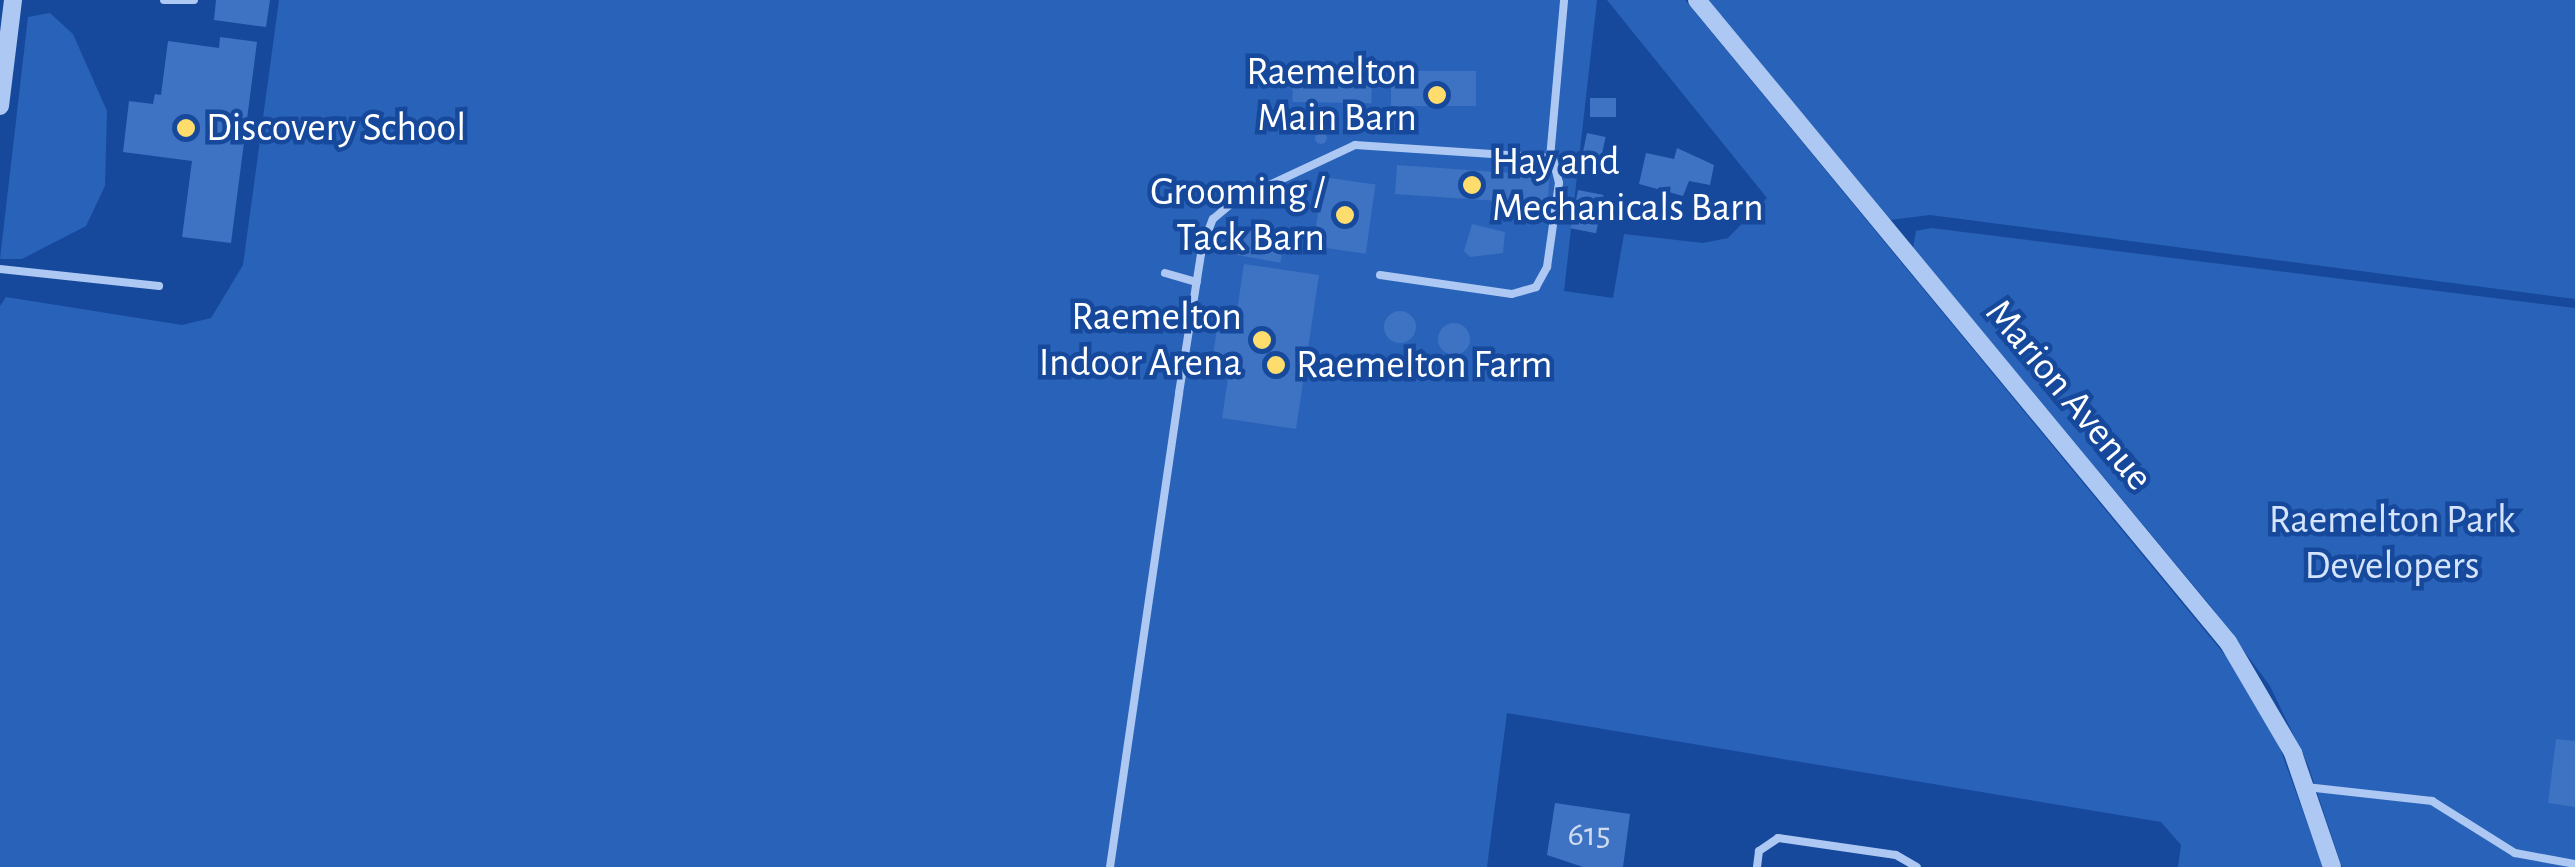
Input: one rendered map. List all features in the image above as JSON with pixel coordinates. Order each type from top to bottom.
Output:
[{"type":"street","points":[[0,106],[14,0]]},
{"type":"street","name":"Marion Avenue","points":[[1697,0],[2228,642],[2269,704],[2306,787],[2332,867]]},
{"type":"lane","points":[[164,0],[194,0]]},
{"type":"lane","points":[[1380,276],[1512,294],[1536,288],[1547,267],[1560,182],[1552,155],[1552,78],[1564,0]]},
{"type":"lane","points":[[1110,867],[1206,232],[1223,208],[1346,147],[1552,155]]},
{"type":"lane","points":[[0,269],[160,286]]},
{"type":"lane","points":[[1164,273],[1197,282]]},
{"type":"lane","points":[[2306,787],[2432,801],[2500,846],[2575,864]]},
{"type":"lane","points":[[1757,867],[1759,851],[1778,838],[1896,855],[1917,867]]},
{"type":"green space","points":[[279,0],[1597,0],[1564,291],[1613,298],[1624,234],[1703,243],[1728,238],[1767,198],[1607,0],[1685,0],[2229,660],[2277,740],[2323,867],[2178,867],[2181,845],[2161,822],[1507,713],[1487,867],[0,867],[0,306],[6,297],[182,325],[211,318],[243,265]]},
{"type":"green space","points":[[1708,0],[2575,0],[2575,299],[1930,215],[1890,220]]},
{"type":"green space","points":[[50,13],[73,34],[107,111],[105,186],[86,226],[22,259],[0,259],[28,17]]},
{"type":"green space","name":"Raemelton Park Developers","points":[[1931,228],[2575,308],[2575,867],[2342,867],[2308,765],[2270,686],[2209,604],[1913,248],[1916,231]]},
{"type":"building","points":[[216,0],[270,0],[266,27],[214,20]]},
{"type":"building","name":"Discovery School","points":[[220,37],[257,42],[231,243],[182,237],[192,161],[123,152],[129,101],[153,104],[155,94],[161,95],[168,41],[219,48]]},
{"type":"building","name":"Raemelton Main Barn","points":[[1391,71],[1476,71],[1476,106],[1391,106]]},
{"type":"building","points":[[1293,73],[1372,74],[1371,103],[1292,102]]},
{"type":"building","points":[[1590,98],[1616,98],[1616,117],[1590,117]]},
{"type":"building","points":[[1321,132],[1327,138],[1321,144],[1315,138]]},
{"type":"building","points":[[1587,133],[1606,137],[1601,159],[1582,155]]},
{"type":"building","points":[[1677,148],[1714,165],[1710,185],[1689,181],[1683,196],[1639,184],[1646,153],[1674,159]]},
{"type":"building","name":"Hay and Mechanicals Barn","points":[[1397,165],[1550,176],[1548,205],[1395,194]]},
{"type":"building","name":"Grooming / Tack Barn","points":[[1323,177],[1375,184],[1366,254],[1313,246]]},
{"type":"building","points":[[1578,190],[1604,195],[1596,233],[1571,228]]},
{"type":"building","points":[[1669,208],[1684,212],[1682,221],[1667,217]]},
{"type":"building","points":[[1472,224],[1505,232],[1503,253],[1470,257],[1464,251]]},
{"type":"building","points":[[1233,227],[1285,236],[1281,263],[1228,254]]},
{"type":"building","name":"Raemelton Indoor Arena","points":[[1244,264],[1319,275],[1296,429],[1222,418],[1231,358],[1213,355],[1218,322],[1235,324]]},
{"type":"building","points":[[1400,311],[1411,316],[1416,327],[1411,338],[1400,343],[1389,338],[1384,327],[1389,316]]},
{"type":"building","points":[[1454,323],[1465,328],[1470,339],[1465,350],[1454,355],[1443,350],[1438,339],[1443,328]]},
{"type":"building","points":[[2556,739],[2575,741],[2575,807],[2548,803]]},
{"type":"building","points":[[1555,803],[1630,814],[1623,867],[1583,867],[1547,855]]},
{"type":"place","name":"Raemelton Main Barn","points":[[1437,95]]},
{"type":"place","name":"Discovery School","points":[[186,128]]},
{"type":"place","name":"Hay and Mechanicals Barn","points":[[1472,185]]},
{"type":"place","name":"Grooming / Tack Barn","points":[[1345,215]]},
{"type":"place","name":"Raemelton Indoor Arena","points":[[1262,340]]},
{"type":"place","name":"Raemelton Farm","points":[[1276,365]]}]
